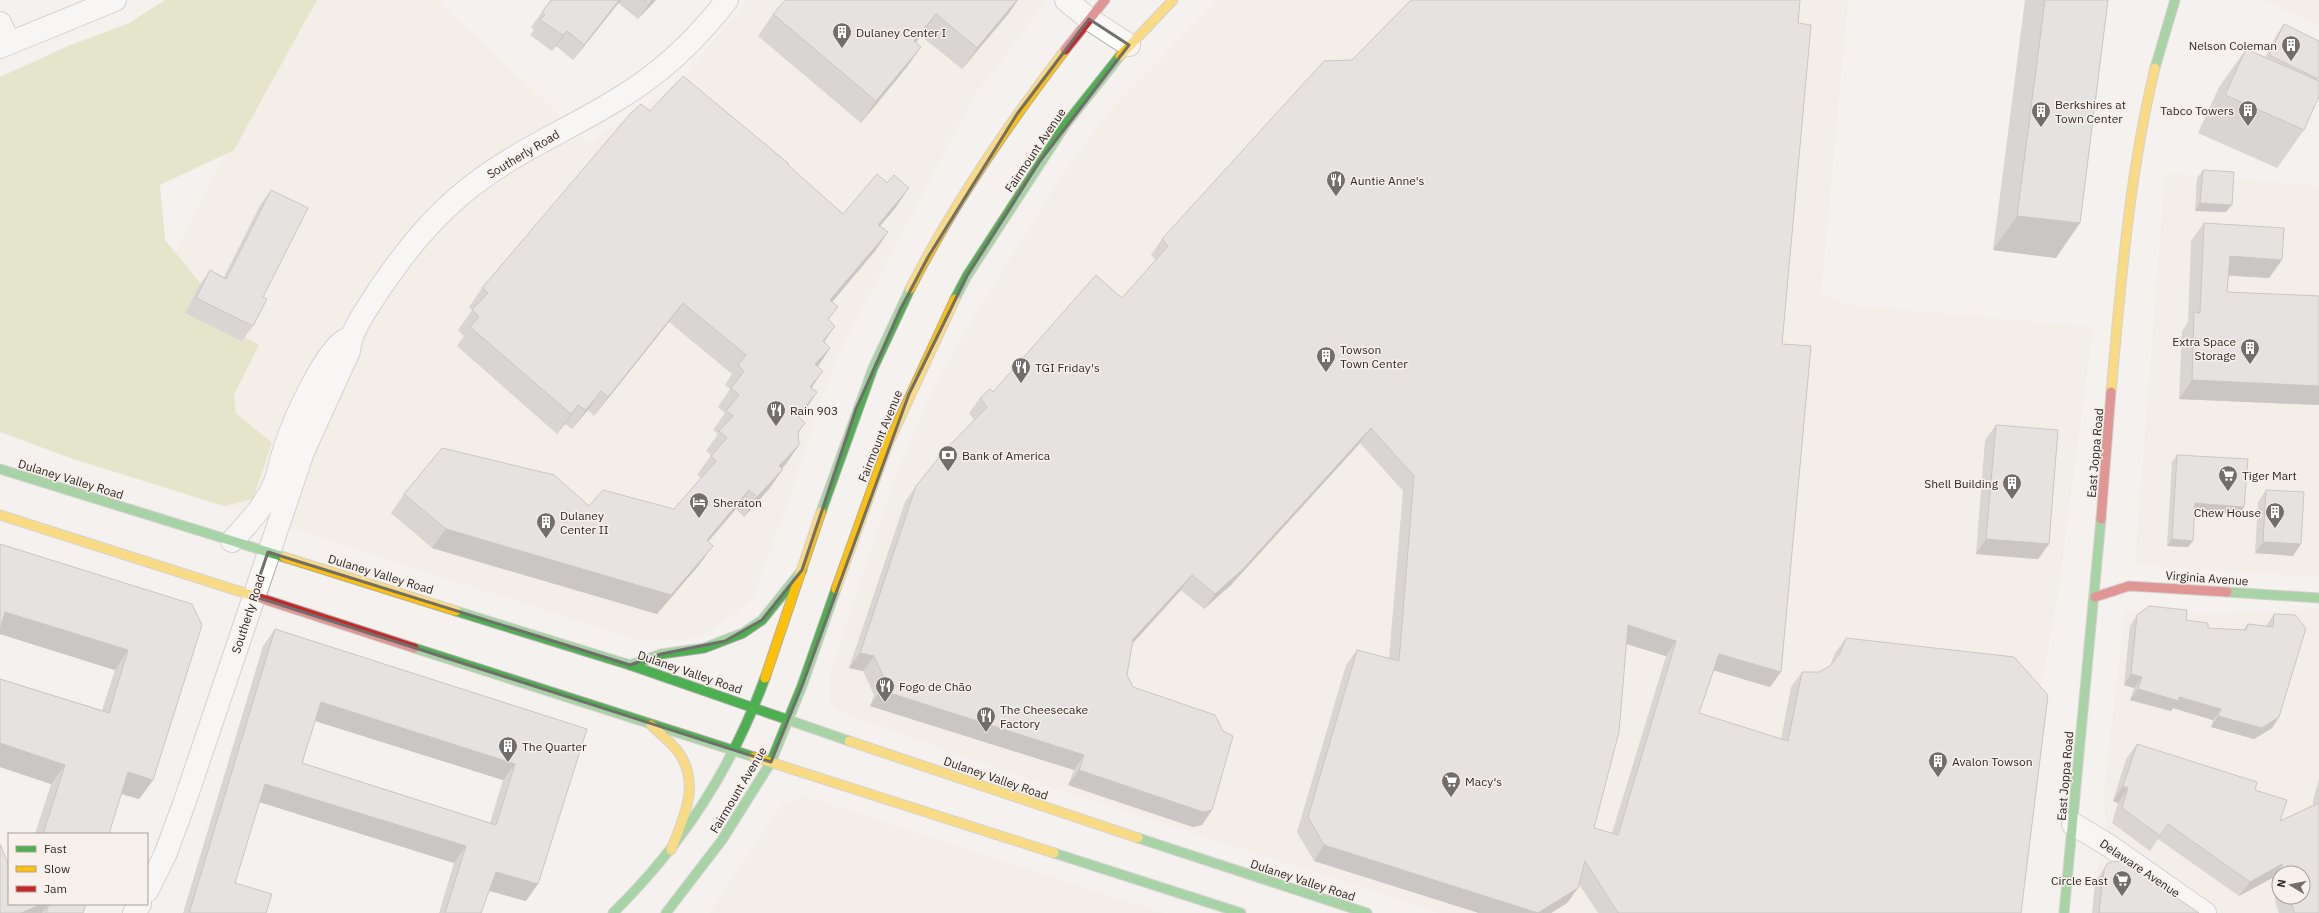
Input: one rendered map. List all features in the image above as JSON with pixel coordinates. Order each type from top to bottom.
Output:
[{"type":"main road","name":"Fairmount Avenue","points":[[613,913],[671,850],[721,776],[735,750],[768,675],[856,409],[900,310],[949,220],[985,160],[1016,114],[1105,0]]},
{"type":"main road","name":"Fairmount Avenue","points":[[666,913],[697,875],[722,840],[770,762],[789,719],[888,444],[940,328],[967,276],[1040,161],[1090,93],[1128,45],[1173,0]]},
{"type":"main road","name":"East Joppa Road","points":[[2064,913],[2095,597],[2129,204],[2147,94],[2161,42],[2175,0]]},
{"type":"main road","name":"Dulaney Valley Road","points":[[0,469],[630,665],[961,779],[1367,913]]},
{"type":"main road","points":[[0,515],[1241,913]]},
{"type":"main road","points":[[630,665],[661,654],[704,648],[743,633],[762,620],[802,570]]},
{"type":"main road","name":"Virginia Avenue","points":[[2095,597],[2129,586],[2319,598]]},
{"type":"main road","points":[[649,722],[679,753],[686,764],[691,779],[691,795],[671,850]]},
{"type":"street","points":[[0,23],[4,45],[115,0]]},
{"type":"street","name":"Southerly Road","points":[[148,890],[165,855],[184,804],[253,596],[303,452],[349,351],[350,338],[398,262],[420,233],[444,208],[503,164],[619,99],[657,72],[695,36],[727,0]]},
{"type":"street","points":[[1066,0],[1089,19],[1128,45]]},
{"type":"street","name":"Southerly Road","points":[[232,541],[263,505],[275,482],[290,433],[313,385],[336,345],[350,338]]},
{"type":"street","name":"Delaware Avenue","points":[[2073,824],[2108,845],[2205,913]]},
{"type":"highlighted area","points":[[1089,19],[1129,45],[1040,161],[967,276],[909,394],[802,686],[771,762],[253,596],[268,552],[630,665],[661,654],[725,641],[762,620],[802,570],[856,409],[900,310],[928,257],[1017,114]]},
{"type":"shaded area","points":[[301,0],[437,0],[589,143],[680,81],[748,0],[1047,0],[976,93],[863,307],[839,354],[820,403],[784,513],[752,600],[724,622],[700,637],[675,640],[636,640],[224,506],[73,459]]},
{"type":"shaded area","name":"Towson Town Center","points":[[1218,0],[1848,0],[1821,293],[1849,305],[2093,327],[2058,593],[2037,710],[1883,913],[1440,913],[1014,775],[839,711],[831,703],[830,673],[892,486],[927,401],[964,333],[1064,172],[1108,113]]},
{"type":"shaded area","points":[[2263,0],[2319,0],[2319,26]]},
{"type":"shaded area","points":[[2165,173],[2319,186],[2319,577],[2135,565]]},
{"type":"shaded area","points":[[2319,609],[2319,913],[2092,913],[2100,853],[2107,823],[2103,800],[2125,612],[2211,614]]},
{"type":"shaded area","points":[[804,796],[1163,913],[710,913],[781,805]]},
{"type":"green space","points":[[165,0],[317,0],[234,150],[160,185],[165,240],[202,285],[232,330],[259,345],[234,395],[236,413],[272,443],[253,499],[224,506],[73,459],[0,432],[0,77],[68,46],[129,23]]},
{"type":"building","points":[[551,0],[619,0],[584,45],[567,31],[563,35],[540,20],[545,15],[542,12]]},
{"type":"building","points":[[643,0],[652,0],[649,4]]},
{"type":"building","name":"Dulaney Center I","points":[[785,0],[1017,0],[977,48],[936,14],[914,41],[921,47],[876,101],[773,14]]},
{"type":"building","name":"Towson Town Center","points":[[1411,0],[1800,0],[1798,23],[1811,25],[1782,344],[1811,346],[1781,672],[1719,654],[1699,713],[1788,741],[1802,672],[1819,672],[1830,666],[1840,653],[1846,638],[2014,657],[2048,695],[2021,913],[1618,913],[1585,861],[1578,888],[1538,913],[1324,845],[1308,817],[1357,650],[1399,661],[1414,476],[1371,428],[1242,570],[1215,594],[1192,575],[1133,639],[1127,675],[1133,687],[1215,715],[1223,731],[1233,736],[1212,810],[1203,812],[1079,770],[1084,755],[880,690],[885,680],[874,656],[860,653],[916,486],[946,449],[987,407],[980,398],[990,389],[993,392],[1096,275],[1122,298],[1168,246],[1162,239],[1324,61],[1352,60]],"holes":[[[1628,625],[1676,641],[1618,835],[1594,828],[1619,732]]]},
{"type":"building","points":[[2045,0],[2108,0],[2080,223],[2017,216]]},
{"type":"building","points":[[2284,24],[2319,41],[2318,79],[2269,55]]},
{"type":"building","points":[[2246,49],[2319,81],[2319,96],[2304,130],[2225,95]]},
{"type":"building","points":[[683,76],[789,164],[788,165],[843,214],[877,174],[887,183],[894,175],[909,188],[878,225],[888,232],[830,300],[838,307],[828,319],[835,326],[823,341],[830,348],[815,364],[823,371],[810,387],[817,392],[798,416],[805,423],[798,432],[799,445],[779,466],[783,469],[757,497],[749,490],[707,540],[713,546],[671,595],[446,529],[404,494],[442,448],[554,475],[589,506],[603,490],[674,509],[716,461],[711,456],[727,438],[719,431],[733,416],[726,411],[739,395],[731,388],[744,371],[738,365],[746,355],[683,303],[608,397],[601,391],[586,410],[578,405],[571,414],[470,327],[479,317],[472,310],[488,293],[482,288],[630,114],[641,104],[650,111]]},
{"type":"building","points":[[2203,170],[2234,172],[2232,205],[2200,203]]},
{"type":"building","points":[[271,190],[308,208],[263,297],[267,299],[253,326],[196,298],[210,270],[226,279]]},
{"type":"building","name":"Extra Space Storage","points":[[2204,223],[2284,228],[2282,260],[2230,256],[2227,292],[2319,296],[2319,386],[2192,380],[2194,312],[2200,313]]},
{"type":"building","name":"Shell Building","points":[[1996,425],[2058,430],[2049,544],[1986,539]]},
{"type":"building","points":[[2177,455],[2248,459],[2244,507],[2195,503],[2193,541],[2172,539]]},
{"type":"building","name":"Chew House","points":[[2266,490],[2304,492],[2301,544],[2263,542]]},
{"type":"building","points":[[0,544],[192,604],[202,625],[153,780],[128,772],[109,833],[43,833],[65,765],[0,743],[0,679],[109,713],[128,650],[5,612],[0,630]]},
{"type":"building","points":[[2149,606],[2187,610],[2186,620],[2208,623],[2208,628],[2246,630],[2248,624],[2273,627],[2274,614],[2295,615],[2306,628],[2279,717],[2262,728],[2218,716],[2221,709],[2179,697],[2179,701],[2138,689],[2142,677],[2131,674],[2137,615]]},
{"type":"building","name":"The Quarter","points":[[275,629],[587,729],[538,884],[496,872],[481,913],[445,913],[466,846],[265,784],[235,883],[272,894],[266,913],[191,913],[190,910]],"holes":[[[321,702],[515,764],[496,825],[302,763]]]},
{"type":"building","points":[[2137,744],[2257,782],[2255,790],[2287,800],[2280,821],[2319,803],[2319,913],[2295,913],[2292,905],[2311,905],[2311,865],[2271,865],[2271,870],[2250,882],[2168,824],[2160,836],[2122,808],[2128,788],[2123,786]]},
{"type":"building","points":[[0,844],[8,864],[8,905],[40,905],[21,913],[0,913]]},
{"type":"building","points":[[2113,861],[2124,862],[2199,913],[2099,913],[2104,870],[2107,864]]},
{"type":"building","points":[[49,905],[86,905],[83,913],[46,913]]},
{"type":"traffic: fast","points":[[2155,68],[2175,0]]},
{"type":"traffic: fast","points":[[955,299],[967,276],[1066,124],[1120,56]]},
{"type":"traffic: fast","points":[[821,512],[873,368],[910,289]]},
{"type":"traffic: fast","points":[[0,469],[284,557]]},
{"type":"traffic: fast","points":[[2064,913],[2101,519]]},
{"type":"traffic: fast","points":[[630,665],[661,654],[704,648],[743,633],[762,620],[802,570]]},
{"type":"traffic: fast","points":[[666,913],[722,840],[771,762],[802,686],[836,589]]},
{"type":"traffic: fast","points":[[2227,592],[2319,598]]},
{"type":"traffic: fast","points":[[456,611],[630,665],[849,741]]},
{"type":"traffic: fast","points":[[414,648],[754,757]]},
{"type":"traffic: fast","points":[[613,913],[662,860],[683,833],[702,804],[737,744],[752,712],[765,678]]},
{"type":"traffic: fast","points":[[1138,838],[1367,913]]},
{"type":"traffic: fast","points":[[1054,853],[1241,913]]},
{"type":"traffic: slow","points":[[1120,56],[1173,0]]},
{"type":"traffic: slow","points":[[910,289],[944,226],[982,166],[1022,107],[1065,50]]},
{"type":"traffic: slow","points":[[2111,392],[2122,270],[2132,189],[2146,108],[2155,68]]},
{"type":"traffic: slow","points":[[836,589],[888,444],[955,299]]},
{"type":"traffic: slow","points":[[765,678],[821,512]]},
{"type":"traffic: slow","points":[[0,515],[254,596]]},
{"type":"traffic: slow","points":[[284,557],[456,611]]},
{"type":"traffic: slow","points":[[651,725],[679,753],[689,777],[688,802],[671,850]]},
{"type":"traffic: slow","points":[[849,741],[1138,838]]},
{"type":"traffic: slow","points":[[754,757],[1054,853]]},
{"type":"traffic: jam","points":[[1065,50],[1105,0]]},
{"type":"traffic: jam","points":[[2101,519],[2111,392]]},
{"type":"traffic: jam","points":[[2095,597],[2129,586],[2227,592]]},
{"type":"traffic: jam","points":[[254,596],[414,648]]},
{"type":"place","name":"Dulaney Center I","points":[[842,49]]},
{"type":"place","name":"Nelson Coleman","points":[[2291,62]]},
{"type":"place","name":"Tabco Towers","points":[[2248,127]]},
{"type":"place","name":"Berkshires at Town Center","points":[[2041,128]]},
{"type":"place","name":"Auntie Anne's","points":[[1336,197]]},
{"type":"place","name":"Extra Space Storage","points":[[2250,365]]},
{"type":"place","name":"Towson Town Center","points":[[1326,373]]},
{"type":"place","name":"TGI Friday's","points":[[1021,384]]},
{"type":"place","name":"Rain 903","points":[[776,427]]},
{"type":"place","name":"Bank of America","points":[[948,472]]},
{"type":"place","name":"Tiger Mart","points":[[2228,492]]},
{"type":"place","name":"Shell Building","points":[[2012,500]]},
{"type":"place","name":"Sheraton","points":[[699,519]]},
{"type":"place","name":"Chew House","points":[[2275,529]]},
{"type":"place","name":"Dulaney Center II","points":[[546,539]]},
{"type":"place","name":"Fogo de Chão","points":[[885,703]]},
{"type":"place","name":"The Cheesecake Factory","points":[[986,733]]},
{"type":"place","name":"The Quarter","points":[[508,763]]},
{"type":"place","name":"Avalon Towson","points":[[1938,778]]},
{"type":"place","name":"Macy's","points":[[1451,798]]},
{"type":"place","name":"Circle East","points":[[2122,897]]}]
